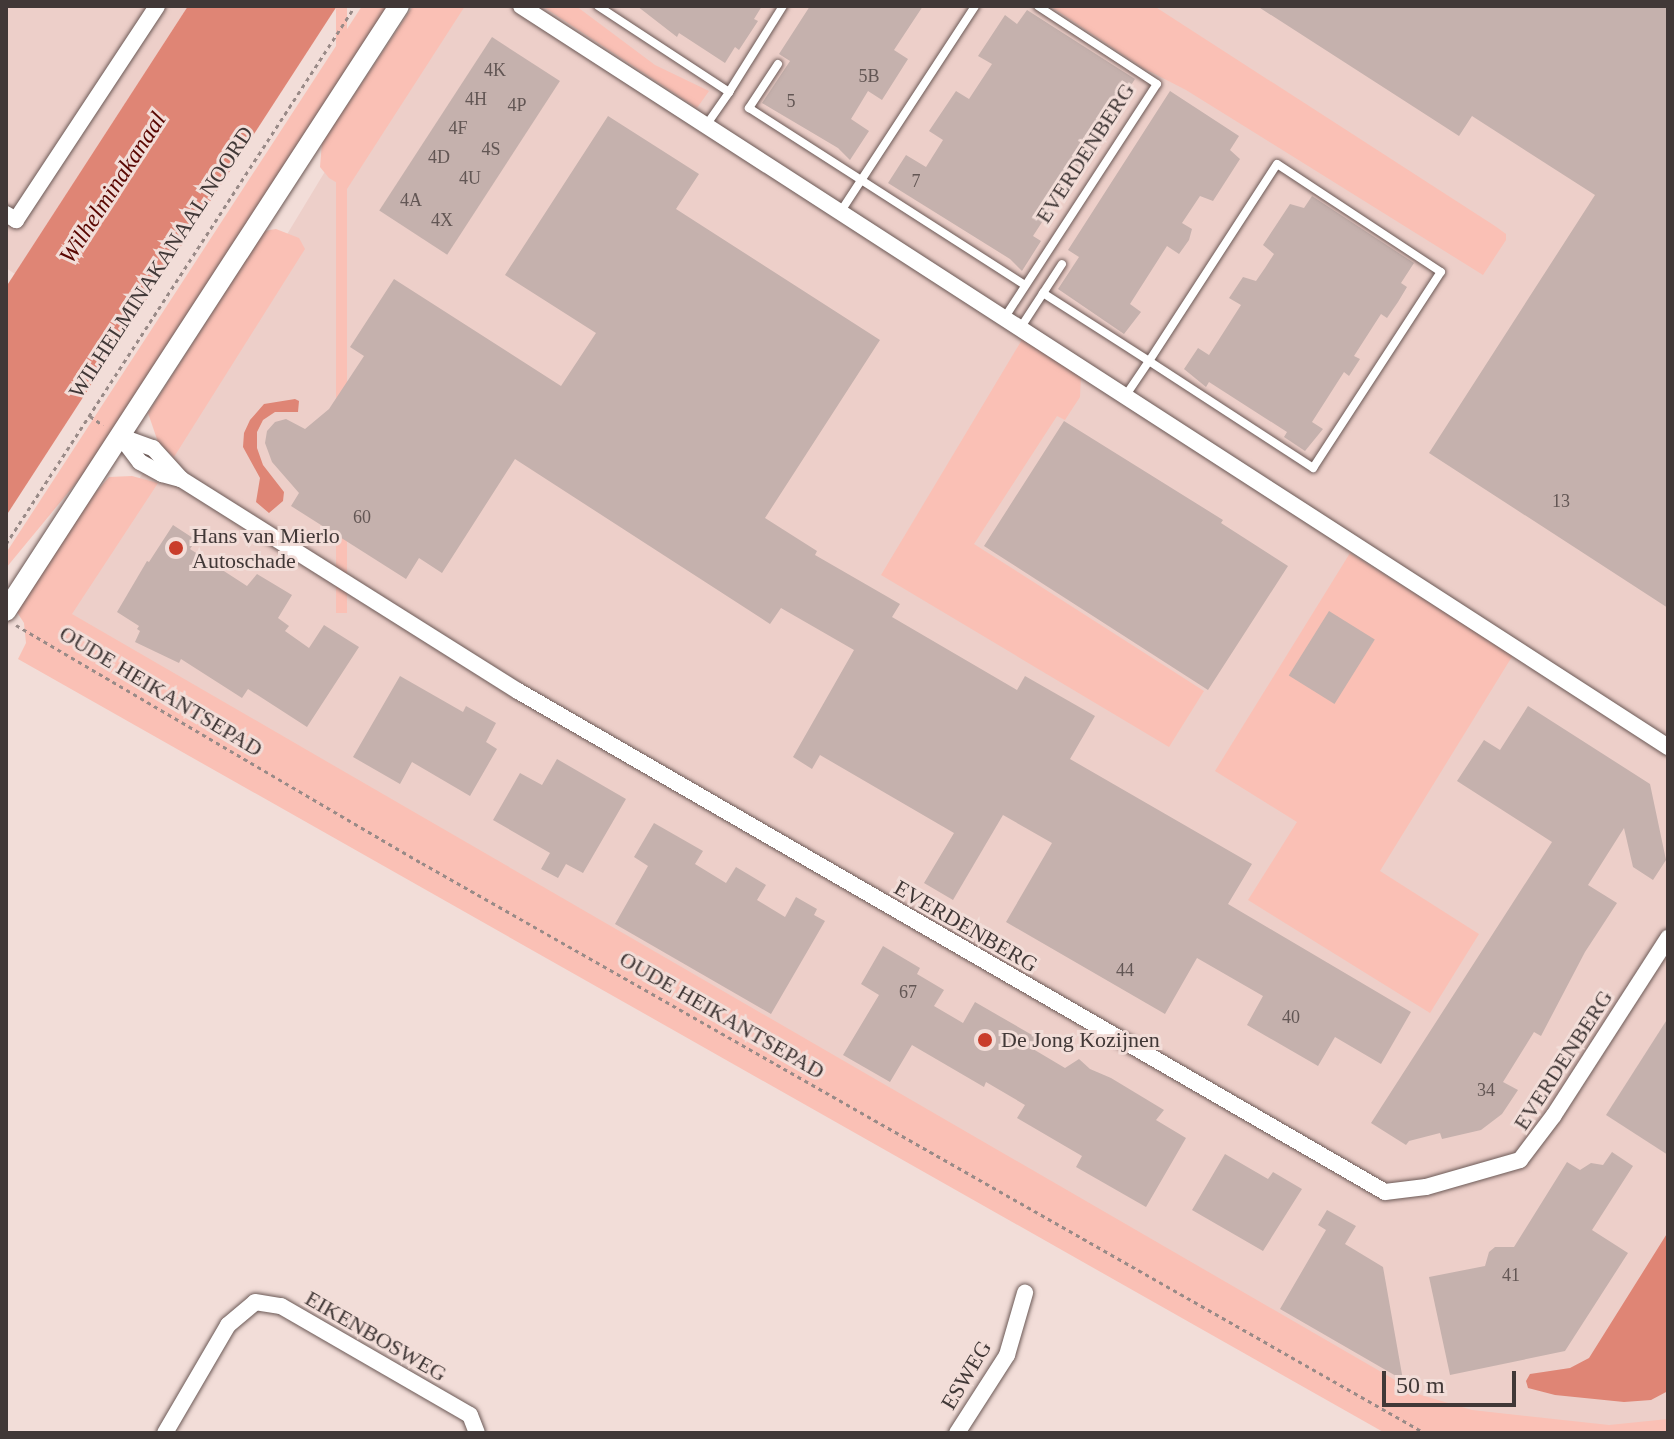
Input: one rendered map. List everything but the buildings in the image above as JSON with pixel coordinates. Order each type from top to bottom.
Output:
[{"type":"street","points":[[6,214],[16,220],[157,6]]},
{"type":"street","points":[[6,611],[399,6]]},
{"type":"street","points":[[521,6],[1668,747]]},
{"type":"street","name":"EVERDENBERG","points":[[121,437],[153,448],[181,479],[531,699],[1385,1192],[1426,1187],[1520,1160],[1547,1126],[1668,938]]},
{"type":"street","name":"ESWEG","points":[[957,1433],[1007,1355],[1025,1293]]},
{"type":"street","name":"EIKENBOSWEG","points":[[165,1433],[228,1325],[255,1302],[281,1306],[470,1415],[477,1433]]},
{"type":"lane","points":[[598,6],[729,92]]},
{"type":"lane","points":[[707,124],[783,6]]},
{"type":"lane","points":[[841,211],[975,6]]},
{"type":"lane","name":"EVERDENBERG","points":[[1005,317],[1157,84],[1038,6]]},
{"type":"lane","points":[[778,64],[749,108],[1025,285]]},
{"type":"lane","points":[[1043,293],[1149,361],[1313,468],[1441,272],[1277,164],[1149,361],[1126,395]]},
{"type":"lane","points":[[1021,327],[1062,264]]},
{"type":"path","name":"WILHELMINAKANAAL NOORD","points":[[6,544],[355,6]]},
{"type":"path","name":"OUDE HEIKANTSEPAD","points":[[6,620],[422,863],[1425,1433]]},
{"type":"shaded area","points":[[6,6],[188,6],[15,274],[6,268]]},
{"type":"shaded area","points":[[336,6],[347,6],[347,613],[336,613]]},
{"type":"shaded area","points":[[362,6],[388,6],[91,465],[6,568],[6,553]]},
{"type":"shaded area","points":[[413,6],[465,6],[347,189],[329,178],[320,167],[322,143]]},
{"type":"shaded area","points":[[425,6],[1668,6],[1668,1433],[1438,1422],[51,625]]},
{"type":"shaded area","points":[[542,6],[576,6],[655,65],[709,91],[697,108]]},
{"type":"shaded area","points":[[1050,6],[1154,6],[1495,226],[1506,234],[1506,240],[1483,275],[1186,90],[1143,68]]},
{"type":"shaded area","points":[[276,229],[299,238],[305,249],[174,457],[158,442],[148,413],[264,231]]},
{"type":"shaded area","points":[[1023,338],[1081,376],[1080,397],[1065,420],[1057,416],[974,544],[1204,691],[1169,747],[881,575]]},
{"type":"shaded area","points":[[132,476],[158,483],[72,614],[1421,1395],[1472,1410],[1609,1425],[1668,1419],[1668,1433],[1385,1433],[18,659],[26,643],[24,623],[15,609],[83,507],[109,477]]},
{"type":"shaded area","points":[[1350,553],[1513,655],[1380,871],[1479,934],[1430,1013],[1248,900],[1297,822],[1215,771]]},
{"type":"water","name":"Wilhelminakanaal","points":[[188,6],[337,6],[6,516],[6,287]]},
{"type":"water","points":[[299,401],[298,412],[275,412],[263,420],[257,432],[257,448],[263,465],[284,492],[283,501],[269,513],[256,502],[260,478],[243,447],[244,433],[250,420],[264,404]]},
{"type":"water","points":[[1668,1232],[1668,1391],[1651,1400],[1624,1402],[1555,1395],[1528,1388],[1526,1381],[1530,1374],[1570,1368],[1589,1358]]},
{"type":"place","name":"Hans van Mierlo Autoschade","points":[[176,548]]},
{"type":"place","name":"De Jong Kozijnen","points":[[985,1040]]}]
